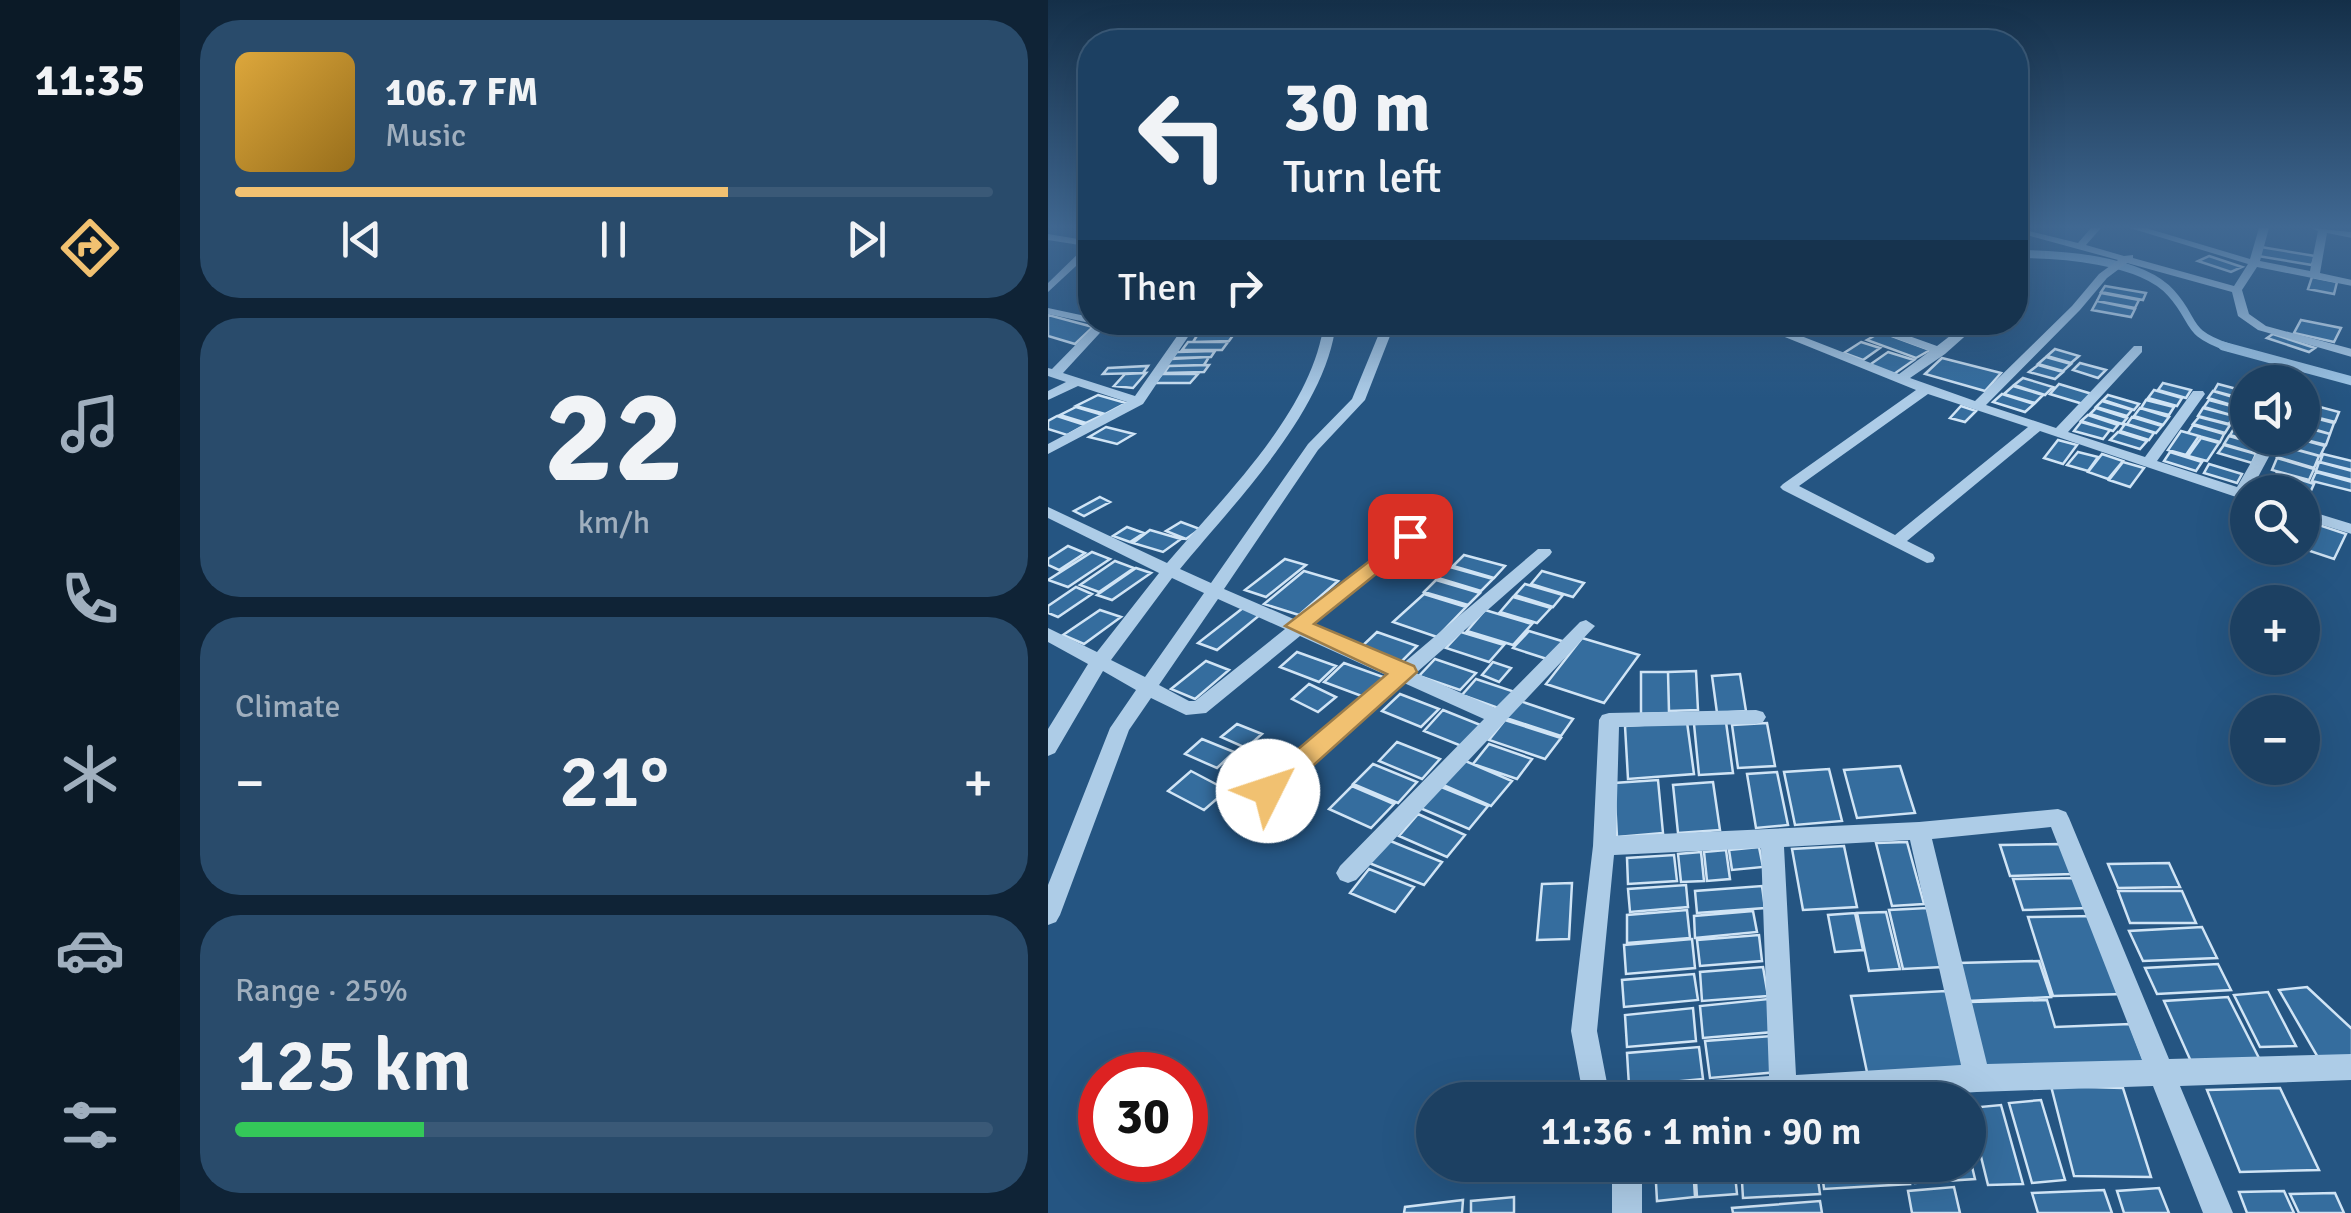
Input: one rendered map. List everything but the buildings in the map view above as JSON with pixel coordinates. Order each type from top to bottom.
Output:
[{"type":"street","points":[[1978,405],[2096,285]]},
{"type":"street","points":[[2217,285],[2237,290]]},
{"type":"street","points":[[2240,285],[2237,290],[2244,316],[2262,328],[2352,353]]},
{"type":"street","points":[[1048,311],[1078,317]]},
{"type":"street","points":[[1092,335],[1052,373],[1138,401]]},
{"type":"street","points":[[1048,450],[1138,401],[1184,335]]},
{"type":"street","points":[[1048,748],[1102,662],[1300,405],[1328,354],[1329,335]]},
{"type":"street","points":[[1048,915],[1120,728],[1146,685],[1218,591],[1313,447],[1358,400],[1384,335]]},
{"type":"street","points":[[1786,335],[1926,389],[2230,490]]},
{"type":"street","points":[[1894,335],[1941,351]]},
{"type":"street","points":[[1901,379],[1960,335]]},
{"type":"street","points":[[2060,432],[2138,349]]},
{"type":"street","points":[[1048,396],[1076,382]]},
{"type":"street","points":[[1926,389],[1788,487],[1926,558]]},
{"type":"street","points":[[2148,463],[2198,394]]},
{"type":"street","points":[[1896,542],[2038,425]]},
{"type":"street","points":[[1048,512],[1169,571],[1405,672],[1498,717]]},
{"type":"street","points":[[2320,519],[2352,528]]},
{"type":"street","points":[[1048,634],[1186,708],[1198,708],[1410,536]]},
{"type":"street","points":[[1240,814],[1544,552]]},
{"type":"street","points":[[1348,873],[1586,626]]},
{"type":"street","points":[[1593,1082],[1584,1031],[1604,846],[1609,720],[1756,716]]},
{"type":"street","points":[[1604,846],[1918,831],[2058,818],[2218,1213]]},
{"type":"street","points":[[1918,831],[1977,1078]]},
{"type":"street","points":[[1772,836],[1783,1082]]},
{"type":"street","points":[[1880,1082],[2352,1068]]},
{"type":"street","points":[[1627,1213],[1628,1182]]},
{"type":"waterway","points":[[2160,285],[2171,293],[2198,331],[2229,348]]},
{"type":"waterway","points":[[2223,346],[2229,348]]},
{"type":"waterway","points":[[2229,348],[2352,381]]},
{"type":"route","points":[[1268,791],[1405,672],[1297,626],[1410,536]]}]
